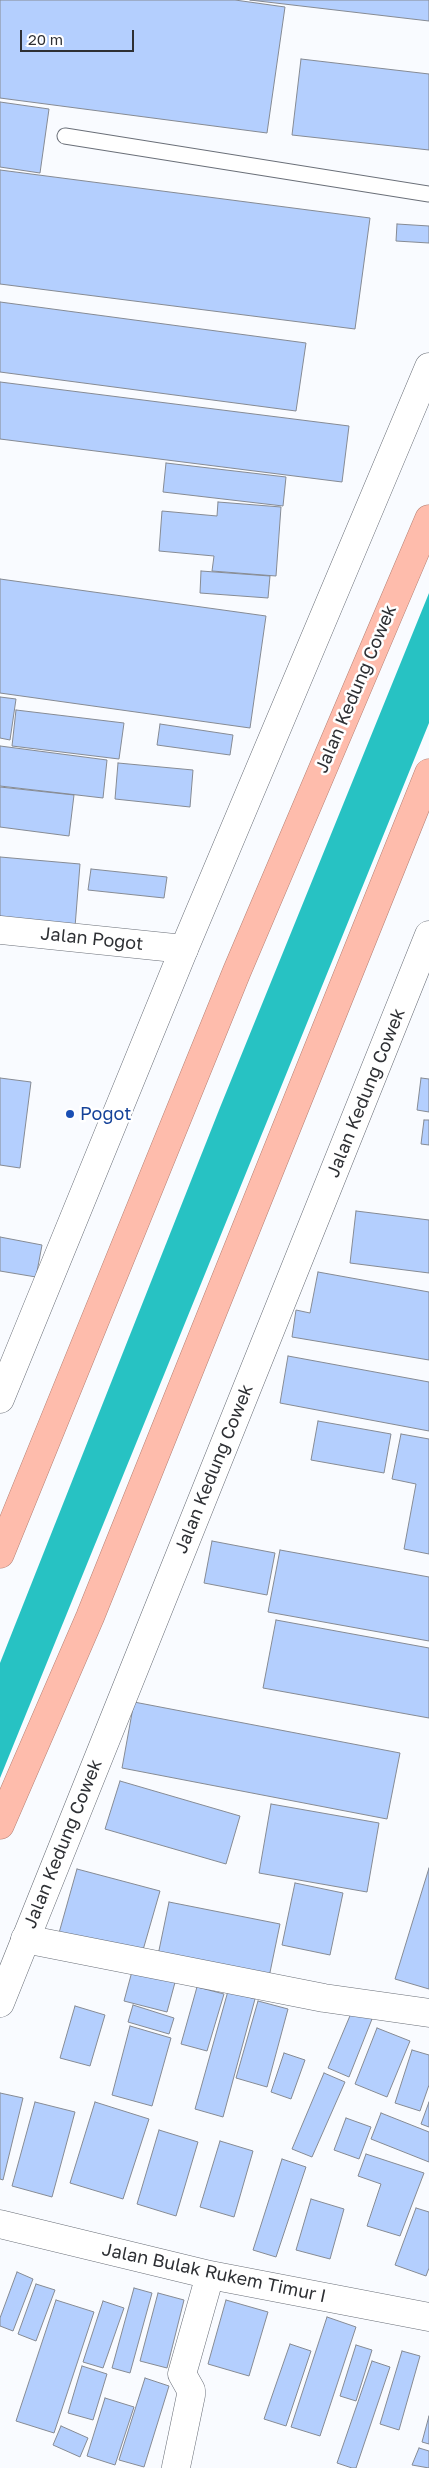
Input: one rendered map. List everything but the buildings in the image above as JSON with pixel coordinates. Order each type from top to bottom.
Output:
[{"type":"highway","name":"Jalan Kedung Cowek","points":[[0,1554],[237,971],[429,519]]},
{"type":"highway","points":[[0,1825],[90,1617],[429,773]]},
{"type":"main road","points":[[0,1399],[184,949],[429,367]]},
{"type":"main road","name":"Jalan Pogot","points":[[0,930],[184,949]]},
{"type":"main road","name":"Jalan Kedung Cowek","points":[[0,2003],[24,1939],[426,951]]},
{"type":"main road","points":[[24,1939],[324,1998],[429,2013]]},
{"type":"main road","name":"Jalan Bulak Rukem Timur I","points":[[0,2224],[210,2275],[429,2318]]},
{"type":"main road","points":[[176,2467],[191,2395],[191,2390],[182,2374],[210,2275]]},
{"type":"lane","points":[[65,136],[429,194]]},
{"type":"water","points":[[429,593],[429,723],[0,1778],[0,1663],[221,1105]]},
{"type":"place","name":"Pogot","points":[[70,1114]]}]
